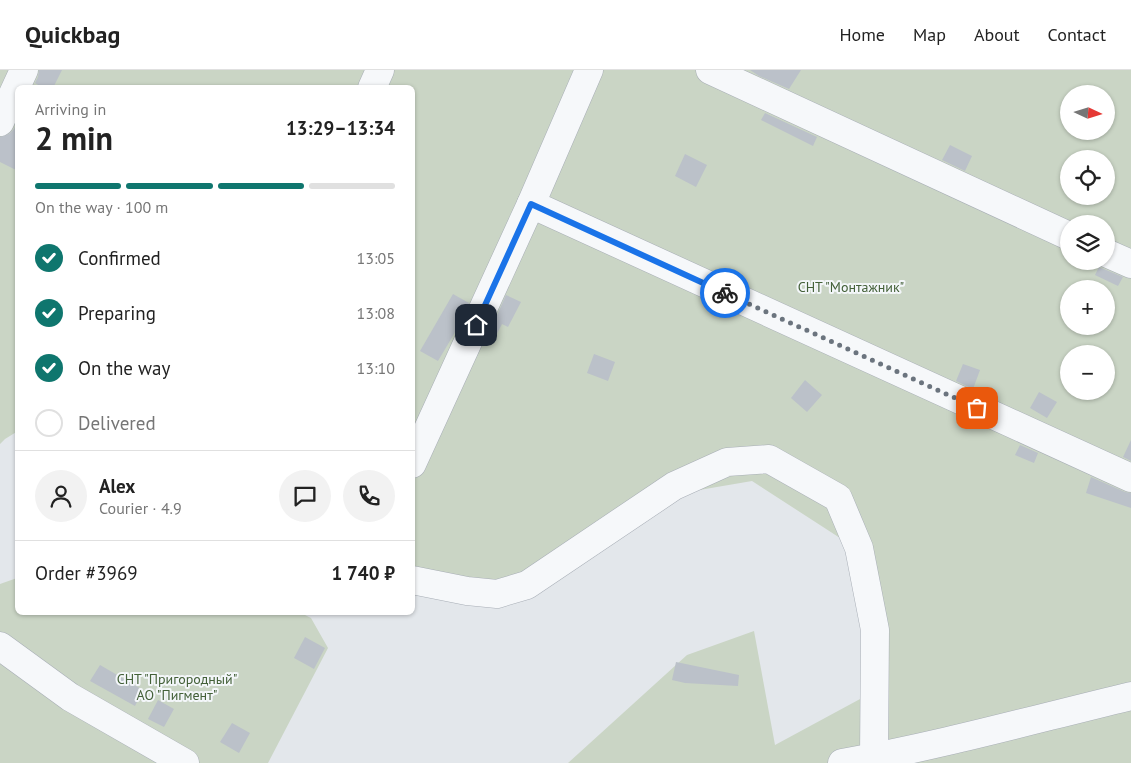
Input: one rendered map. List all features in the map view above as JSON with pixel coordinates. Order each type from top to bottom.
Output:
[{"type":"street","points":[[17,85],[24,70]]},
{"type":"street","points":[[373,85],[380,70]]},
{"type":"street","points":[[415,457],[531,204],[589,70]]},
{"type":"street","points":[[710,70],[1060,232]]},
{"type":"street","points":[[0,122],[15,90]]},
{"type":"street","points":[[531,204],[1131,478]]},
{"type":"street","points":[[1115,257],[1131,264]]},
{"type":"street","points":[[415,581],[466,591],[497,594],[527,585],[674,486],[727,462],[769,459],[838,498],[859,548],[875,630],[874,758]]},
{"type":"street","points":[[0,646],[70,697],[184,763]]},
{"type":"street","points":[[842,763],[874,758],[954,740],[1131,696]]},
{"type":"green space","name":"СНТ \"Монтажник\"","points":[[0,70],[1131,70],[1131,763],[568,763],[687,655],[754,631],[775,745],[873,692],[857,549],[752,481],[676,494],[521,594],[415,579],[415,85],[15,85],[15,433],[0,444]]},
{"type":"green space","name":"СНТ \"Пригородный\" АО \"Пигмент\"","points":[[15,579],[15,615],[305,615],[311,618],[328,648],[268,763],[0,763],[0,584]]},
{"type":"building","points":[[39,70],[62,70],[54,85],[38,85],[35,83]]},
{"type":"building","points":[[750,70],[801,70],[789,89]]},
{"type":"building","points":[[765,113],[817,137],[813,146],[761,120]]},
{"type":"building","points":[[15,127],[15,170],[0,162],[0,137],[9,134]]},
{"type":"building","points":[[950,145],[972,156],[965,171],[942,160]]},
{"type":"building","points":[[685,154],[707,165],[696,187],[675,176]]},
{"type":"building","points":[[1098,270],[1106,270],[1123,277],[1118,286],[1115,285],[1115,280],[1105,280],[1095,275]]},
{"type":"building","points":[[453,294],[469,303],[438,361],[420,351]]},
{"type":"building","points":[[506,295],[521,302],[508,327],[502,324],[492,343],[486,340]]},
{"type":"building","points":[[594,354],[615,362],[608,381],[587,373]]},
{"type":"building","points":[[963,364],[980,370],[973,389],[956,381]]},
{"type":"building","points":[[805,380],[822,395],[807,412],[791,398]]},
{"type":"building","points":[[1039,392],[1057,402],[1047,418],[1030,408]]},
{"type":"building","points":[[1131,440],[1131,461],[1123,457]]},
{"type":"building","points":[[1020,445],[1038,453],[1034,463],[1015,455]]},
{"type":"building","points":[[1091,477],[1131,493],[1131,508],[1086,493]]},
{"type":"building","points":[[305,637],[325,648],[314,669],[294,658]]},
{"type":"building","points":[[676,662],[739,675],[738,686],[685,683],[672,680]]},
{"type":"building","points":[[100,665],[143,690],[135,706],[90,681]]},
{"type":"building","points":[[158,700],[174,709],[164,727],[148,719]]},
{"type":"building","points":[[232,723],[250,733],[239,753],[220,742]]},
{"type":"way so far","points":[[725,293],[977,408]]},
{"type":"route","points":[[476,325],[531,204],[725,293]]}]
